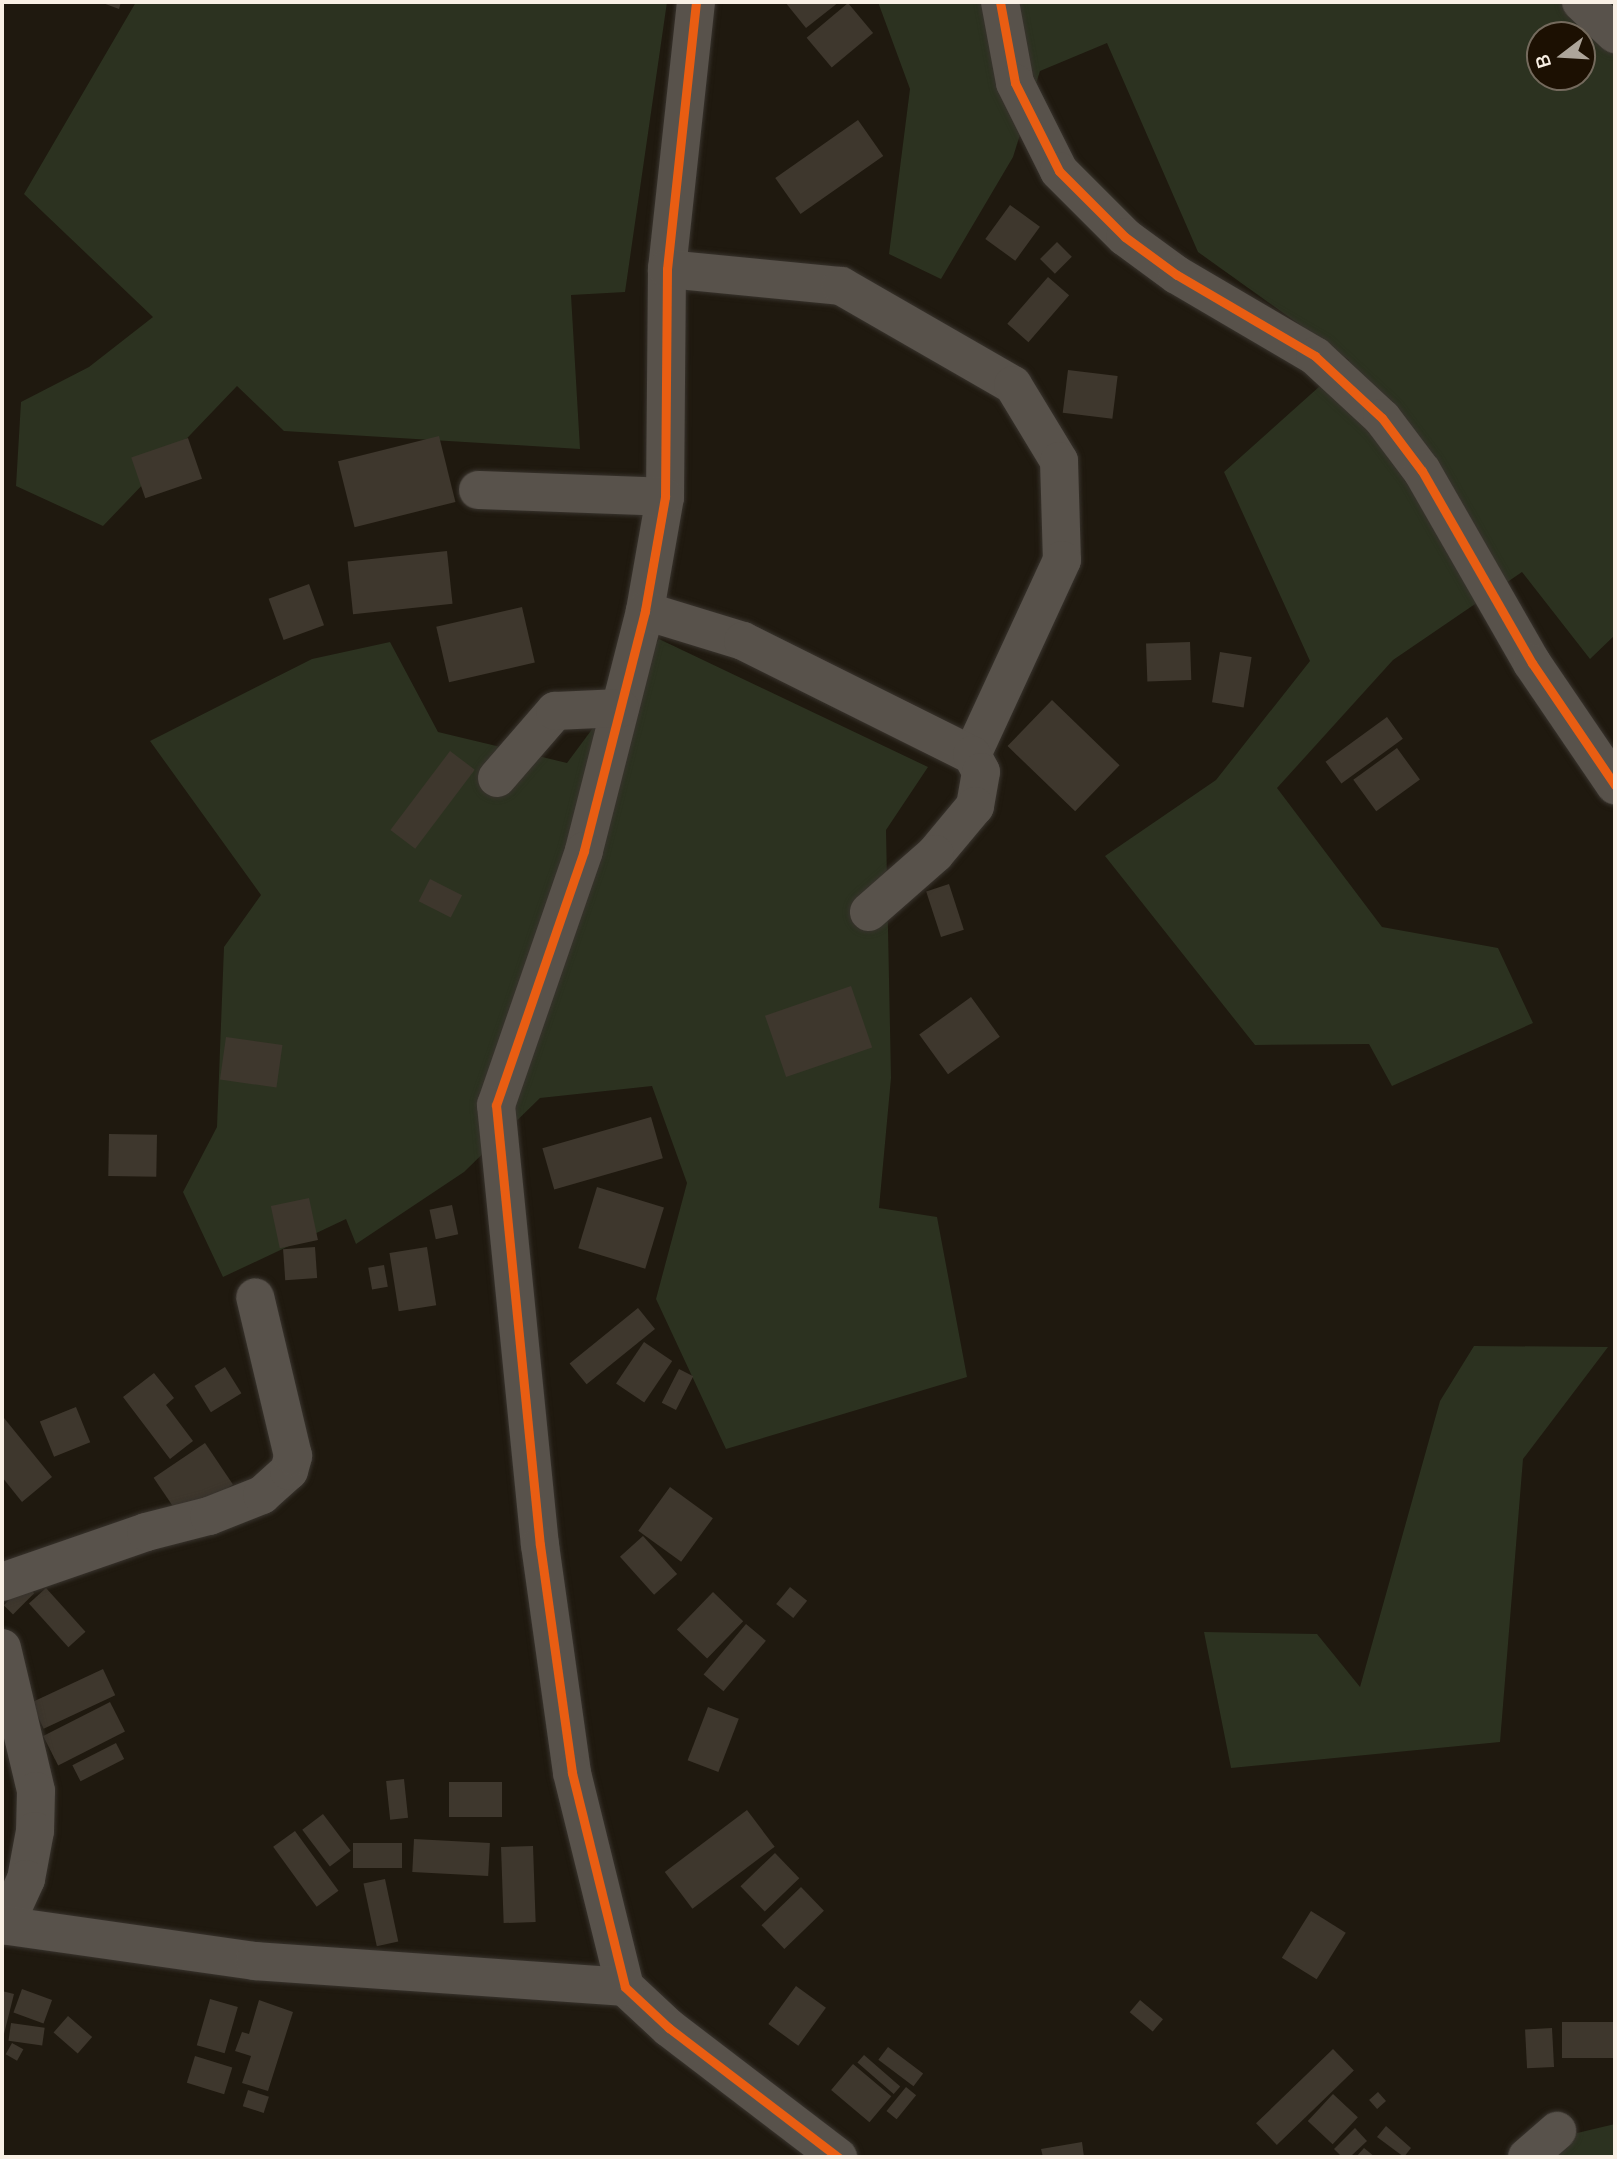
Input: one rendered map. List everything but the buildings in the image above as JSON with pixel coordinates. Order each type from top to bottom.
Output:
[{"type":"street","points":[[696,2],[667,270],[664,497],[645,611],[584,851],[496,1105],[540,1545],[572,1773],[625,1986],[669,2028],[838,2157]]},
{"type":"street","points":[[1000,2],[1015,83],[1059,171],[1125,237],[1177,275],[1315,356],[1382,418],[1422,471],[1532,663],[1615,785]]},
{"type":"street","points":[[1581,2],[1615,34]]},
{"type":"street","points":[[667,270],[841,286],[1013,386],[1059,461],[1062,560],[972,755]]},
{"type":"street","points":[[478,490],[664,497]]},
{"type":"street","points":[[645,611],[743,641],[972,755],[981,772],[975,806],[935,854],[869,912]]},
{"type":"street","points":[[497,778],[555,711],[620,708]]},
{"type":"street","points":[[2,1581],[220,1512],[262,1495],[289,1471],[293,1456],[255,1297]]},
{"type":"street","points":[[2,1648],[36,1791],[35,1831],[26,1879],[4,1925],[255,1961],[625,1986]]},
{"type":"street","points":[[1527,2157],[1557,2131]]},
{"type":"green space","points":[[136,2],[667,2],[625,292],[571,295],[580,449],[284,431],[237,386],[103,526],[16,486],[21,402],[89,367],[153,317],[24,194]]},
{"type":"green space","points":[[878,2],[1615,2],[1615,635],[1590,659],[1522,572],[1393,660],[1277,788],[1382,927],[1498,948],[1533,1023],[1392,1086],[1369,1044],[1255,1045],[1105,856],[1216,780],[1310,661],[1224,472],[1349,360],[1198,252],[1107,43],[1040,71],[1013,157],[941,279],[889,254],[910,89]]},
{"type":"green space","points":[[659,639],[928,767],[886,830],[891,1078],[879,1208],[937,1217],[967,1377],[726,1449],[656,1299],[687,1183],[652,1086],[540,1098],[464,1172],[356,1244],[346,1219],[223,1277],[183,1192],[217,1127],[224,947],[261,895],[150,741],[312,659],[390,642],[438,732],[567,763]]},
{"type":"green space","points":[[1474,1346],[1608,1347],[1523,1459],[1500,1742],[1231,1768],[1204,1632],[1317,1634],[1360,1687],[1440,1401]]},
{"type":"green space","points":[[1615,2124],[1615,2157],[1537,2157],[1556,2138]]},
{"type":"cycle path","points":[[696,2],[667,269],[665,497],[645,611],[584,851],[496,1105],[540,1545],[572,1773],[625,1987],[669,2028],[838,2157]]},
{"type":"cycle path","points":[[1000,2],[1015,83],[1059,171],[1125,237],[1177,275],[1315,356],[1382,418],[1422,471],[1532,663],[1615,785]]}]
